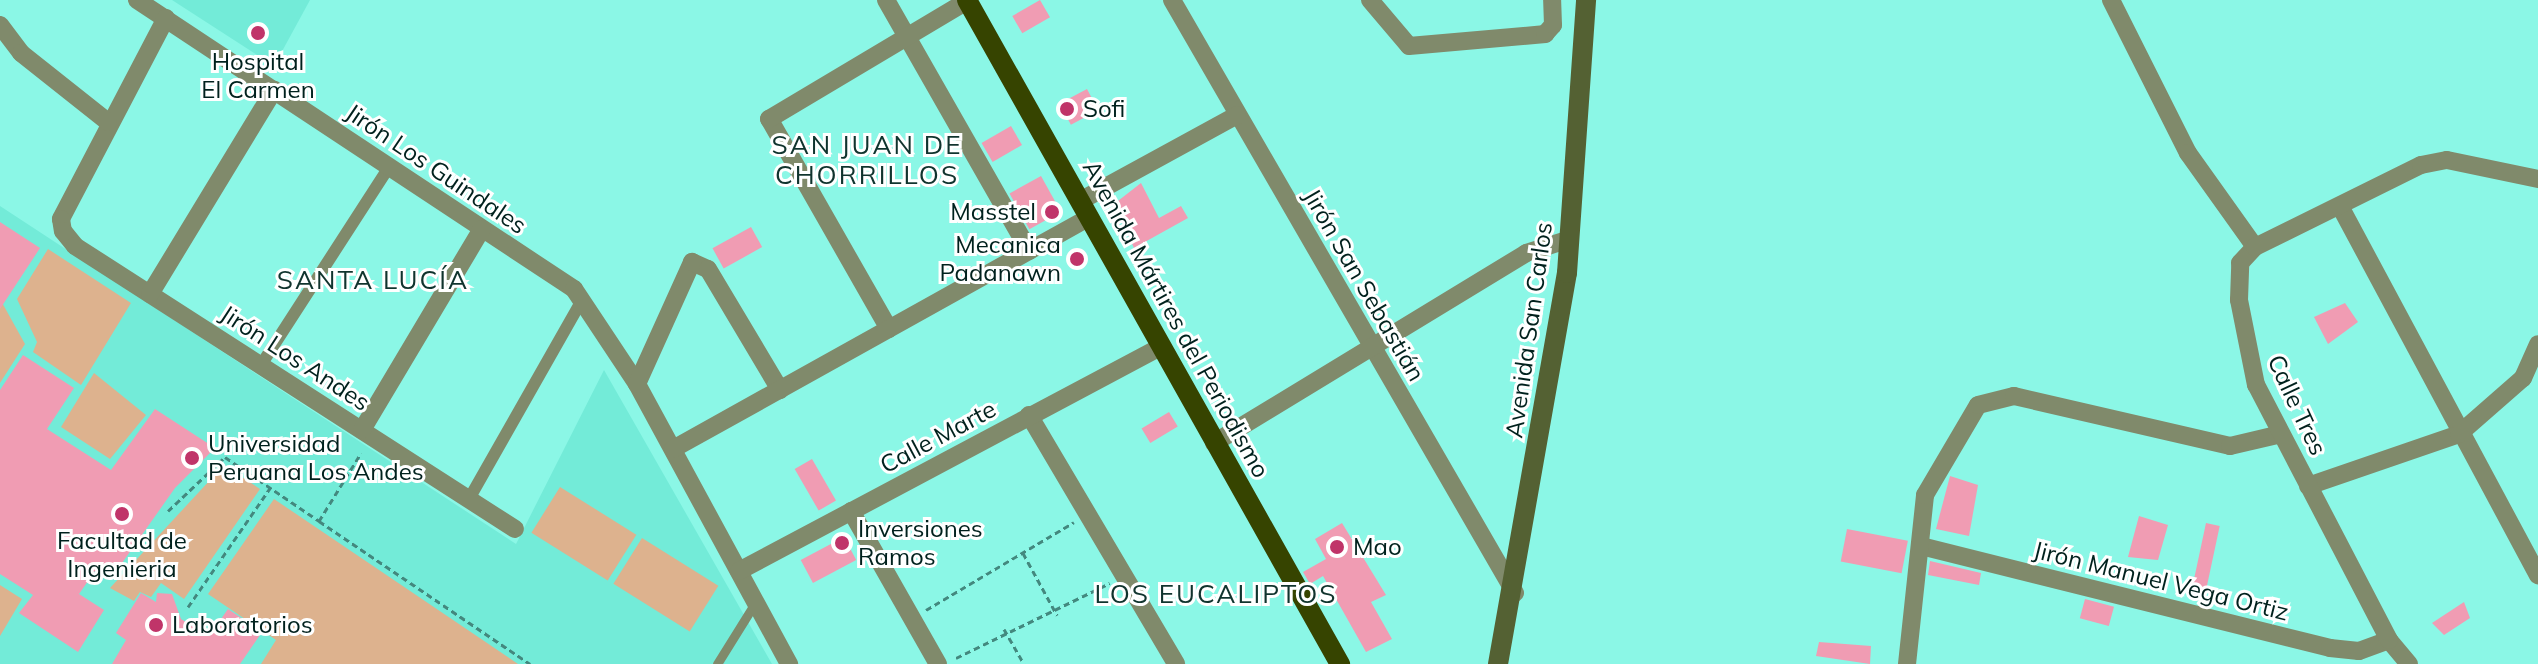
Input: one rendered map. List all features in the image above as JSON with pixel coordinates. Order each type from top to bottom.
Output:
[{"type":"main road","name":"Avenida Mártires del Periodismo","points":[[967,0],[1340,664]]},
{"type":"main road","name":"Avenida San Carlos","points":[[1498,664],[1515,594],[1570,239],[1586,0]]},
{"type":"street","name":"Jirón Los Guindales","points":[[137,0],[583,298],[637,384],[789,664]]},
{"type":"street","points":[[886,0],[1029,251]]},
{"type":"street","points":[[889,329],[769,119],[967,0]]},
{"type":"street","name":"Jirón San Sebastián","points":[[1172,0],[1515,594]]},
{"type":"street","points":[[1370,0],[1409,46],[1545,34],[1553,25],[1552,0]]},
{"type":"street","points":[[2111,0],[2171,123],[2255,247],[2341,208],[2421,165],[2447,160],[2538,179]]},
{"type":"street","points":[[0,25],[21,53],[108,122],[166,18]]},
{"type":"street","points":[[150,294],[274,90]]},
{"type":"street","points":[[673,449],[1029,251],[1085,209],[1237,115]]},
{"type":"street","name":"Jirón Los Andes","points":[[108,122],[61,219],[75,246],[515,529]]},
{"type":"street","points":[[261,365],[389,167]]},
{"type":"street","points":[[2341,208],[2459,434],[2538,576]]},
{"type":"street","points":[[367,433],[482,229]]},
{"type":"street","points":[[1214,443],[1526,253],[1570,239]]},
{"type":"street","name":"Calle Tres","points":[[2255,247],[2240,263],[2242,325],[2256,385],[2389,640],[2409,664]]},
{"type":"street","points":[[637,384],[684,268],[692,262],[708,269],[780,390]]},
{"type":"street","points":[[469,499],[583,298]]},
{"type":"street","name":"Calle Marte","points":[[739,571],[1161,347]]},
{"type":"street","points":[[2308,486],[2459,434],[2489,415],[2537,355]]},
{"type":"street","points":[[1907,664],[1925,495],[1971,411],[1995,398],[2230,446],[2281,434]]},
{"type":"street","points":[[1029,415],[1176,664]]},
{"type":"street","points":[[851,511],[938,664]]},
{"type":"street","name":"Jirón Manuel Vega Ortiz","points":[[1921,546],[2330,648],[2359,651],[2389,640]]},
{"type":"lane","points":[[717,664],[755,603]]},
{"type":"path","points":[[319,521],[367,433]]},
{"type":"path","points":[[168,511],[219,457],[270,488],[530,664]]},
{"type":"path","points":[[188,607],[270,488]]},
{"type":"path","points":[[912,618],[1088,514]]},
{"type":"path","points":[[1023,553],[1057,615]]},
{"type":"path","points":[[947,664],[1004,629],[1057,615],[1123,575]]},
{"type":"path","points":[[1004,629],[1024,664]]},
{"type":"shaded area","name":"Hospital El Carmen","points":[[172,0],[310,0],[274,66]]},
{"type":"shaded area","name":"Universidad Peruana Los Andes","points":[[0,206],[516,544],[604,370],[772,664],[0,664]]},
{"type":"shaded area","points":[[48,249],[131,303],[81,385],[33,352],[37,342],[17,299]]},
{"type":"shaded area","points":[[0,299],[25,344],[0,383]]},
{"type":"shaded area","points":[[94,373],[146,415],[110,459],[61,427]]},
{"type":"shaded area","points":[[224,465],[260,489],[184,599],[161,583],[151,597],[140,592],[134,601],[110,588]]},
{"type":"shaded area","points":[[560,487],[636,535],[608,580],[531,533]]},
{"type":"shaded area","points":[[274,499],[518,664],[261,664],[276,640],[208,594]]},
{"type":"shaded area","points":[[642,538],[718,586],[690,631],[613,584]]},
{"type":"shaded area","points":[[0,585],[22,599],[0,636]]},
{"type":"building","points":[[1040,0],[1050,17],[1022,33],[1012,16]]},
{"type":"building","points":[[1087,89],[1098,110],[1071,125],[1060,104]]},
{"type":"building","points":[[1011,126],[1022,145],[993,162],[982,143]]},
{"type":"building","points":[[1041,176],[1061,212],[1029,229],[1010,193]]},
{"type":"building","points":[[1141,183],[1159,218],[1181,206],[1188,218],[1134,248],[1114,204]]},
{"type":"building","points":[[0,222],[40,248],[0,309]]},
{"type":"building","points":[[751,227],[762,247],[724,268],[713,248]]},
{"type":"building","points":[[2345,303],[2358,322],[2328,344],[2314,317]]},
{"type":"building","points":[[23,355],[74,388],[47,429],[111,470],[155,409],[215,448],[175,488],[110,580],[95,571],[79,594],[104,610],[78,652],[19,613],[33,595],[0,574],[0,390]]},
{"type":"building","points":[[1169,412],[1178,427],[1150,443],[1142,428]]},
{"type":"building","points":[[812,459],[836,501],[819,511],[795,469]]},
{"type":"building","points":[[1950,476],[1978,485],[1969,536],[1936,529]]},
{"type":"building","points":[[2139,516],[2168,525],[2158,560],[2128,557]]},
{"type":"building","points":[[1342,523],[1386,595],[1371,602],[1392,639],[1366,652],[1323,576],[1310,584],[1303,572],[1326,559],[1315,539]]},
{"type":"building","points":[[2206,523],[2220,526],[2206,590],[2192,588]]},
{"type":"building","points":[[1847,529],[1908,541],[1902,573],[1841,561]]},
{"type":"building","points":[[844,537],[856,560],[813,583],[801,560]]},
{"type":"building","points":[[1930,561],[1981,573],[1979,585],[1928,575]]},
{"type":"building","name":"Laboratorios","points":[[141,593],[156,602],[157,593],[172,594],[181,619],[209,636],[228,609],[262,632],[240,664],[112,664],[126,640],[116,633]]},
{"type":"building","points":[[2085,599],[2114,607],[2109,626],[2080,618]]},
{"type":"building","points":[[2464,602],[2470,618],[2444,635],[2432,623]]},
{"type":"building","points":[[1819,642],[1871,646],[1870,664],[1816,656]]},
{"type":"place","name":"Hospital El Carmen","points":[[258,33]]},
{"type":"place","name":"Sofi","points":[[1067,109]]},
{"type":"place","name":"Masstel","points":[[1052,212]]},
{"type":"place","name":"Mecanica Padanawn","points":[[1077,259]]},
{"type":"place","name":"Universidad Peruana Los Andes","points":[[192,458]]},
{"type":"place","name":"Facultad de Ingenieria","points":[[122,514]]},
{"type":"place","name":"Inversiones Ramos","points":[[842,543]]},
{"type":"place","name":"Mao","points":[[1337,547]]},
{"type":"place","name":"Laboratorios","points":[[156,625]]},
{"type":"district","name":"SAN JUAN DE CHORRILLOS","points":[[867,160]]},
{"type":"district","name":"SANTA LUCÍA","points":[[373,280]]},
{"type":"district","name":"LOS EUCALIPTOS","points":[[1216,594]]}]
